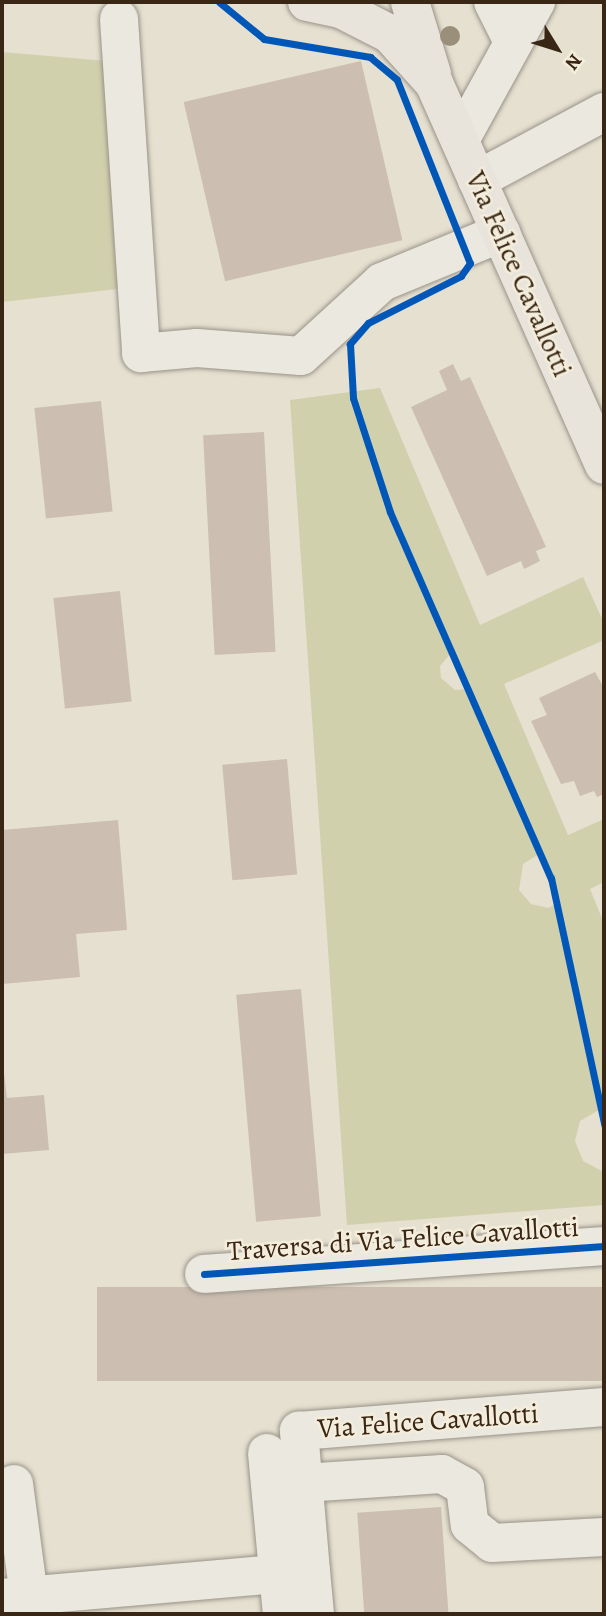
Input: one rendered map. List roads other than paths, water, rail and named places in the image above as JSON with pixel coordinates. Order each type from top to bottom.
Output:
[{"type":"main road","name":"Via Felice Cavallotti","points":[[307,2],[341,9],[390,34],[434,83]]},
{"type":"main road","name":"Via Felice Cavallotti","points":[[410,2],[434,83],[604,465]]},
{"type":"street","points":[[493,2],[513,42]]},
{"type":"street","points":[[460,140],[536,2]]},
{"type":"street","points":[[104,13],[141,353],[197,348],[301,356],[382,282],[501,233]]},
{"type":"street","points":[[477,180],[604,112]]},
{"type":"street","name":"Traversa di Via Felice Cavallotti","points":[[204,1274],[604,1246]]},
{"type":"street","name":"Via Felice Cavallotti","points":[[295,1573],[303,1483],[299,1431],[604,1407]]},
{"type":"street","points":[[267,1452],[295,1573],[315,1614]]},
{"type":"street","points":[[303,1483],[442,1474],[465,1487],[470,1525],[492,1543],[604,1537]]},
{"type":"street","points":[[15,1484],[15,1597],[295,1573]]},
{"type":"street","points":[[282,1614],[295,1573]]}]
